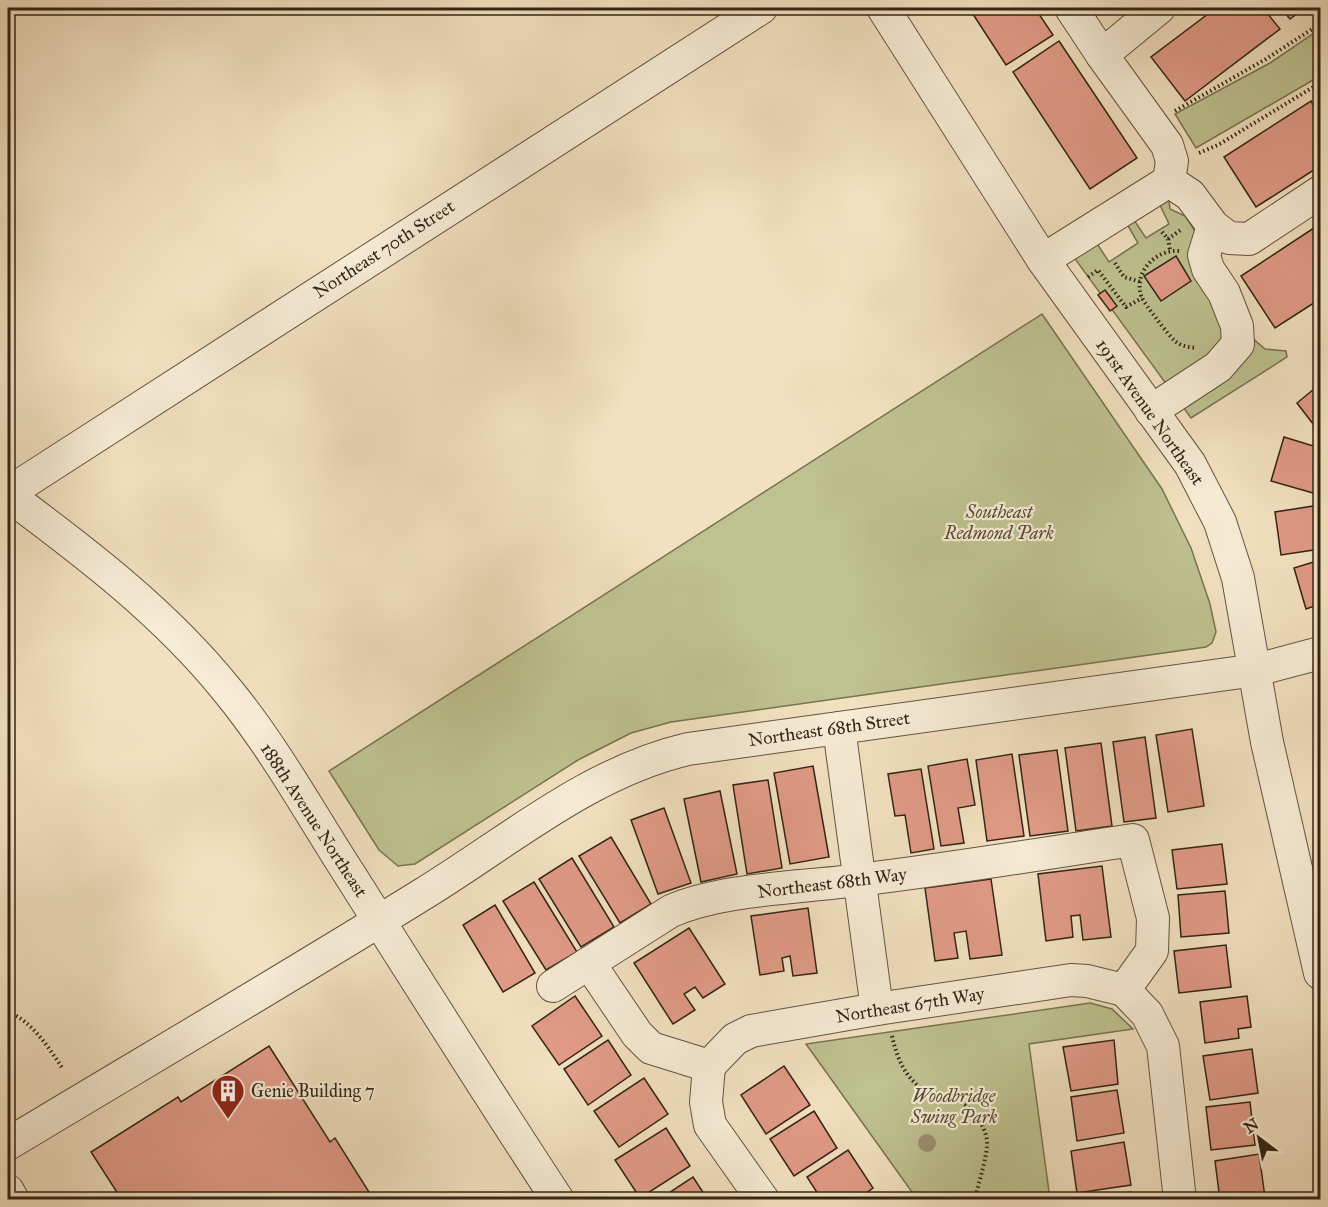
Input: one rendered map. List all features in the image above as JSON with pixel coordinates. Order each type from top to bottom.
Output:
[{"type":"street","name":"Northeast 70th Street","points":[[8,494],[761,8]]},
{"type":"street","name":"191st Avenue Northeast","points":[[883,8],[1043,260],[1190,464],[1220,522],[1238,578],[1267,742],[1320,973]]},
{"type":"street","points":[[1043,260],[1169,181],[1172,161],[1167,145],[1153,123],[1102,55],[1071,8]]},
{"type":"street","points":[[1102,55],[1159,8]]},
{"type":"street","points":[[1169,181],[1190,195],[1213,226],[1229,238],[1249,239],[1320,192]]},
{"type":"street","points":[[1151,411],[1218,367],[1238,344],[1238,334],[1224,293],[1208,269],[1204,255],[1213,226]]},
{"type":"street","name":"188th Avenue Northeast","points":[[8,494],[97,563],[161,618],[227,691],[289,778],[462,1056],[558,1200]]},
{"type":"street","name":"Northeast 68th Street","points":[[8,1144],[379,921],[596,783],[654,757],[688,749],[1256,670],[1320,653]]},
{"type":"street","points":[[839,728],[862,880],[877,1009]]},
{"type":"street","name":"Northeast 68th Way","points":[[553,986],[671,911],[689,903],[716,897],[862,880],[1132,840],[1153,918],[1152,951],[1124,990]]},
{"type":"street","points":[[589,963],[637,1034],[651,1047],[709,1066],[706,1102],[710,1125],[763,1200]]},
{"type":"street","name":"Northeast 67th Way","points":[[709,1066],[735,1039],[751,1031],[877,1009],[1071,980],[1087,981],[1124,990]]},
{"type":"street","points":[[1124,990],[1147,1014],[1163,1046],[1180,1200]]},
{"type":"street","points":[[8,1191],[13,1200]]},
{"type":"path","points":[[1153,123],[1266,59],[1320,24]]},
{"type":"path","points":[[1197,154],[1218,145],[1320,83]]},
{"type":"path","points":[[1162,232],[1168,239],[1170,250]]},
{"type":"path","points":[[1208,269],[1190,253],[1170,250],[1156,255],[1146,266],[1140,282],[1142,298],[1174,341],[1185,347],[1203,348],[1214,345],[1225,335],[1238,334]]},
{"type":"path","points":[[1115,263],[1124,277],[1140,282]]},
{"type":"path","points":[[1084,279],[1098,270],[1126,307],[1142,298]]},
{"type":"path","points":[[8,1012],[18,1015],[48,1047],[63,1069]]},
{"type":"path","points":[[892,1036],[900,1062],[913,1081],[927,1091],[953,1098],[968,1106],[981,1122],[987,1142],[975,1200]]},
{"type":"green space","points":[[1320,29],[1320,76],[1196,148],[1175,114],[1270,63]]},
{"type":"green space","points":[[1169,201],[1170,209],[1185,216],[1199,237],[1221,250],[1220,266],[1250,336],[1265,349],[1286,351],[1287,357],[1191,418],[1073,256],[1096,242],[1109,262],[1138,243],[1127,224],[1134,220],[1146,238],[1169,224],[1159,203]]},
{"type":"green space","name":"Southeast Redmond Park","points":[[1042,314],[1162,489],[1191,548],[1210,604],[1216,632],[1212,643],[1206,647],[671,722],[631,733],[578,760],[415,864],[398,866],[379,850],[329,771]]},
{"type":"green space","name":"Woodbridge Swing Park","points":[[1090,1003],[1112,1009],[1133,1029],[1029,1044],[1050,1199],[917,1199],[806,1044]]},
{"type":"building","points":[[969,8],[1035,8],[1053,35],[1006,65]]},
{"type":"building","points":[[1216,8],[1263,8],[1280,29],[1185,101],[1151,57]]},
{"type":"building","points":[[1281,8],[1305,8],[1290,19]]},
{"type":"building","points":[[1059,41],[1137,158],[1090,189],[1013,72]]},
{"type":"building","points":[[1311,101],[1320,116],[1320,166],[1256,207],[1224,157]]},
{"type":"building","points":[[1320,224],[1320,299],[1275,328],[1241,276]]},
{"type":"building","points":[[1176,256],[1191,281],[1161,301],[1144,276]]},
{"type":"building","points":[[1105,290],[1117,306],[1110,311],[1098,295]]},
{"type":"building","points":[[1320,384],[1320,433],[1297,403]]},
{"type":"building","points":[[1284,437],[1320,448],[1320,495],[1271,481]]},
{"type":"building","points":[[1320,505],[1320,549],[1281,555],[1275,512]]},
{"type":"building","points":[[1320,560],[1320,604],[1306,609],[1294,568]]},
{"type":"building","points":[[1192,729],[1204,806],[1168,812],[1156,735]]},
{"type":"building","points":[[1145,737],[1156,818],[1124,822],[1113,742]]},
{"type":"building","points":[[1101,743],[1112,826],[1076,831],[1065,748]]},
{"type":"building","points":[[1057,750],[1068,831],[1030,836],[1019,755]]},
{"type":"building","points":[[1012,754],[1024,836],[987,841],[976,760]]},
{"type":"building","points":[[967,759],[975,805],[958,808],[964,843],[941,846],[928,766]]},
{"type":"building","points":[[813,766],[829,857],[790,864],[774,773]]},
{"type":"building","points":[[921,769],[934,849],[911,853],[905,815],[895,816],[888,774]]},
{"type":"building","points":[[768,780],[782,868],[747,874],[733,785]]},
{"type":"building","points":[[720,791],[737,874],[701,882],[684,799]]},
{"type":"building","points":[[664,808],[691,883],[658,894],[631,820]]},
{"type":"building","points":[[611,837],[651,904],[620,923],[579,856]]},
{"type":"building","points":[[1222,844],[1227,884],[1177,889],[1172,850]]},
{"type":"building","points":[[572,858],[614,927],[581,947],[539,879]]},
{"type":"building","points":[[1102,866],[1111,937],[1083,940],[1080,915],[1071,916],[1073,937],[1046,941],[1038,874]]},
{"type":"building","points":[[991,879],[1002,955],[970,959],[966,931],[954,933],[958,958],[935,961],[925,888]]},
{"type":"building","points":[[534,882],[577,952],[546,970],[503,901]]},
{"type":"building","points":[[1225,891],[1229,933],[1181,937],[1178,895]]},
{"type":"building","points":[[495,905],[535,973],[503,992],[463,925]]},
{"type":"building","points":[[808,908],[817,973],[793,976],[790,956],[782,958],[784,971],[760,975],[751,916]]},
{"type":"building","points":[[689,928],[725,984],[703,998],[695,987],[684,994],[695,1010],[673,1024],[634,963]]},
{"type":"building","points":[[1226,945],[1231,987],[1179,993],[1174,951]]},
{"type":"building","points":[[575,996],[602,1036],[559,1065],[532,1026]]},
{"type":"building","points":[[1247,996],[1251,1027],[1238,1029],[1239,1038],[1205,1043],[1200,1002]]},
{"type":"building","points":[[608,1040],[631,1075],[588,1105],[564,1069]]},
{"type":"building","points":[[1114,1040],[1118,1084],[1071,1091],[1063,1047]]},
{"type":"building","name":"Genie Building 7","points":[[269,1046],[330,1142],[335,1138],[374,1200],[122,1200],[91,1152],[178,1097],[181,1102]]},
{"type":"building","points":[[1252,1049],[1258,1093],[1210,1100],[1203,1056]]},
{"type":"building","points":[[784,1066],[810,1105],[766,1134],[741,1095]]},
{"type":"building","points":[[644,1078],[668,1114],[619,1147],[594,1111]]},
{"type":"building","points":[[1117,1090],[1124,1133],[1077,1141],[1071,1097]]},
{"type":"building","points":[[1250,1102],[1255,1145],[1211,1150],[1206,1107]]},
{"type":"building","points":[[814,1111],[837,1148],[794,1176],[770,1139]]},
{"type":"building","points":[[666,1128],[690,1166],[640,1198],[615,1160]]},
{"type":"building","points":[[1124,1142],[1131,1185],[1077,1193],[1071,1151]]},
{"type":"building","points":[[848,1150],[873,1188],[856,1200],[822,1200],[807,1177]]},
{"type":"building","points":[[1259,1154],[1265,1197],[1220,1200],[1215,1161]]},
{"type":"building","points":[[693,1177],[708,1200],[658,1200]]},
{"type":"building","points":[[1131,1192],[1132,1200],[1080,1200]]},
{"type":"place","name":"Genie Building 7","points":[[228,1120]]}]
